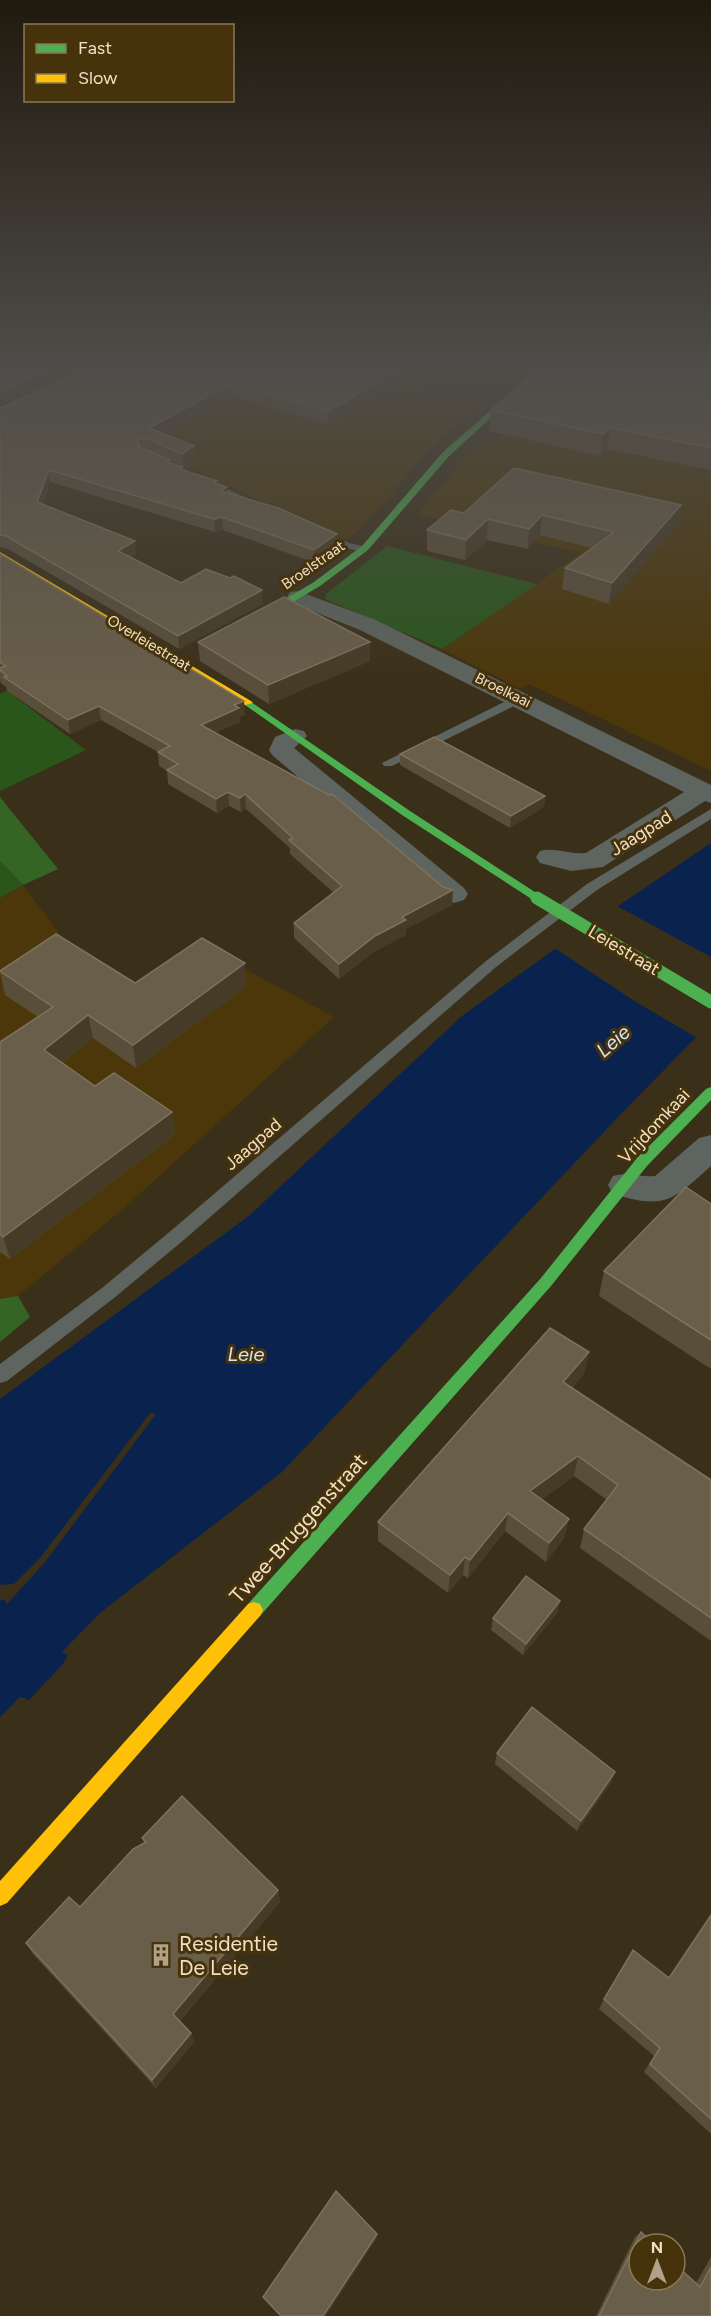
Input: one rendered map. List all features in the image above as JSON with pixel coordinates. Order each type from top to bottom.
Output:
[{"type":"street","name":"Broelstraat","points":[[239,630],[298,597],[356,557],[397,513],[428,474]]},
{"type":"street","name":"Overleiestraat","points":[[0,555],[179,660],[537,898]]},
{"type":"street","name":"Broelkaai","points":[[298,597],[368,625],[520,698],[708,800]]},
{"type":"street","points":[[179,660],[193,655]]},
{"type":"street","points":[[295,736],[284,742],[281,750],[454,894]]},
{"type":"street","points":[[549,857],[571,863],[593,861],[708,800]]},
{"type":"street","name":"Leiestraat","points":[[537,898],[711,1002]]},
{"type":"street","name":"Vrijdomkaai","points":[[625,1185],[642,1162],[711,1092]]},
{"type":"street","points":[[625,1185],[673,1194],[711,1147]]},
{"type":"street","name":"Twee-Bruggenstraat","points":[[0,1896],[546,1282],[625,1185]]},
{"type":"lane","points":[[198,479],[261,507]]},
{"type":"lane","points":[[304,526],[346,545],[363,549]]},
{"type":"lane","points":[[388,763],[520,698]]},
{"type":"lane","name":"Jaagpad","points":[[0,1375],[126,1278],[491,964],[708,800]]},
{"type":"shaded area","points":[[203,474],[409,474],[361,528],[346,540]]},
{"type":"shaded area","points":[[451,474],[711,474],[711,771],[529,684],[521,689],[442,649],[581,553],[417,514]]},
{"type":"shaded area","points":[[23,885],[66,942],[144,994],[219,955],[334,1017],[123,1209],[18,1296],[0,1299],[0,898]]},
{"type":"green space","points":[[387,546],[537,584],[442,649],[325,599],[326,594]]},
{"type":"green space","points":[[7,691],[86,750],[0,791],[0,694]]},
{"type":"green space","points":[[0,797],[58,869],[23,885],[0,861]]},
{"type":"green space","points":[[0,861],[23,885],[0,898]]},
{"type":"green space","points":[[18,1296],[30,1317],[0,1342],[0,1299]]},
{"type":"water","name":"Leie","points":[[711,843],[711,1022],[282,1472],[100,1613],[62,1652],[68,1655],[63,1664],[29,1700],[20,1697],[0,1717],[0,1601],[4,1599],[7,1604],[45,1562],[156,1414],[151,1412],[40,1558],[14,1584],[0,1585],[0,1399],[250,1215],[462,1016],[552,951]]},
{"type":"pier","points":[[615,905],[711,957],[711,1026],[699,1039],[636,1002],[553,947]]},
{"type":"building","points":[[0,474],[47,474],[37,502],[135,541],[118,551],[181,583],[206,569],[230,578],[234,576],[262,590],[178,636],[6,536],[0,535]]},
{"type":"building","points":[[63,474],[196,474],[227,487],[221,491],[278,508],[337,534],[314,550],[222,517],[214,519]]},
{"type":"building","points":[[507,474],[541,474],[681,505],[612,583],[565,568],[614,532],[542,515],[529,529],[488,519],[466,540],[427,530],[451,510],[464,513]]},
{"type":"building","points":[[0,554],[244,701],[234,705],[239,708],[201,725],[329,795],[332,794],[443,887],[453,890],[402,917],[406,920],[375,936],[339,964],[294,923],[342,886],[289,840],[293,838],[245,794],[240,798],[228,792],[216,799],[167,770],[178,764],[158,752],[170,746],[99,706],[68,720],[4,677],[7,676],[0,670],[6,666],[0,662]]},
{"type":"building","points":[[284,597],[370,642],[268,685],[198,642]]},
{"type":"building","points":[[434,737],[545,796],[511,816],[400,754]]},
{"type":"building","points":[[56,934],[135,983],[202,938],[245,963],[133,1045],[88,1015],[44,1050],[95,1086],[114,1073],[172,1112],[3,1237],[0,1234],[0,1042],[53,1007],[0,971]]},
{"type":"building","points":[[686,1187],[711,1204],[711,1340],[604,1271]]},
{"type":"building","points":[[550,1328],[589,1352],[563,1382],[711,1480],[711,1618],[584,1529],[618,1485],[578,1456],[530,1491],[569,1519],[549,1543],[508,1513],[470,1560],[465,1557],[450,1575],[378,1522]]},
{"type":"building","points":[[526,1576],[560,1601],[526,1644],[493,1618]]},
{"type":"building","points":[[532,1707],[615,1772],[581,1821],[497,1753]]},
{"type":"building","name":"Residentie De Leie","points":[[182,1796],[278,1890],[173,2014],[191,2033],[152,2080],[26,1943],[69,1897],[80,1907],[133,1849],[146,1842],[142,1838]]},
{"type":"building","points":[[711,1915],[711,2119],[650,2064],[660,2048],[604,1999],[633,1950],[669,1978]]},
{"type":"building","points":[[336,2191],[377,2234],[323,2316],[281,2316],[263,2297]]},
{"type":"building","points":[[627,2260],[627,2292],[687,2292],[687,2275],[700,2287],[711,2267],[711,2316],[599,2316]]},
{"type":"traffic: fast","points":[[253,622],[317,584],[365,548],[429,474]]},
{"type":"traffic: fast","points":[[248,703],[406,813],[537,898]]},
{"type":"traffic: fast","points":[[537,898],[711,1002]]},
{"type":"traffic: fast","points":[[254,1610],[546,1282],[642,1162],[711,1092]]},
{"type":"traffic: slow","points":[[0,555],[248,703]]},
{"type":"traffic: slow","points":[[0,1896],[254,1610]]},
{"type":"place","name":"Residentie De Leie","points":[[161,1955]]}]
